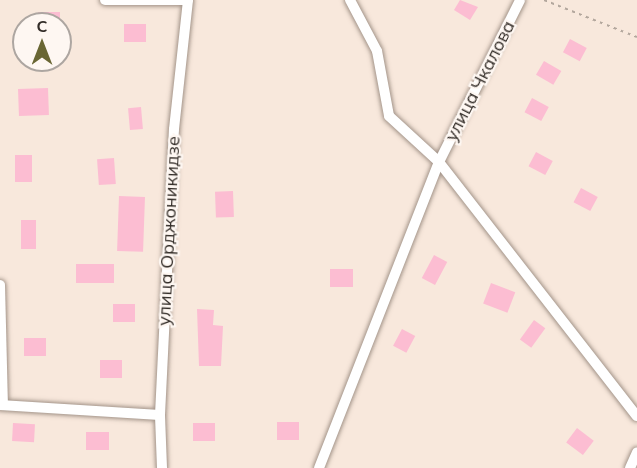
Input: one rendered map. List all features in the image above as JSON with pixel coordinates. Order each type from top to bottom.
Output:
[{"type":"street","points":[[105,0],[188,0]]},
{"type":"street","name":"улица Орджоникидзе","points":[[161,466],[160,415],[178,55],[188,0]]},
{"type":"street","points":[[350,0],[377,51],[388,116],[439,162],[637,416]]},
{"type":"street","name":"улица Чкалова","points":[[319,468],[439,162],[520,0]]},
{"type":"street","points":[[0,285],[2,405],[160,415]]},
{"type":"street","points":[[630,468],[637,452]]},
{"type":"path","points":[[544,0],[637,36]]},
{"type":"building","points":[[460,0],[478,7],[470,20],[454,10]]},
{"type":"building","points":[[124,24],[146,24],[146,42],[124,42]]},
{"type":"building","points":[[570,39],[587,48],[580,61],[563,52]]},
{"type":"building","points":[[544,61],[561,71],[553,85],[536,75]]},
{"type":"building","points":[[48,88],[49,115],[19,116],[18,89]]},
{"type":"building","points":[[532,98],[549,107],[541,121],[524,112]]},
{"type":"building","points":[[141,107],[143,129],[130,130],[128,108]]},
{"type":"building","points":[[536,152],[553,161],[545,175],[528,166]]},
{"type":"building","points":[[15,155],[32,155],[32,182],[15,182]]},
{"type":"building","points":[[114,158],[116,184],[99,185],[97,159]]},
{"type":"building","points":[[581,188],[598,197],[590,211],[573,202]]},
{"type":"building","points":[[233,191],[234,217],[216,218],[215,192]]},
{"type":"building","points":[[119,196],[145,197],[143,252],[117,251]]},
{"type":"building","points":[[21,220],[36,220],[36,249],[21,249]]},
{"type":"building","points":[[434,255],[447,262],[435,285],[422,278]]},
{"type":"building","points":[[76,264],[114,264],[114,283],[76,283]]},
{"type":"building","points":[[330,269],[353,269],[353,287],[330,287]]},
{"type":"building","points":[[491,283],[515,292],[507,313],[483,304]]},
{"type":"building","points":[[113,304],[135,304],[135,322],[113,322]]},
{"type":"building","points":[[197,309],[214,310],[213,325],[223,326],[221,366],[199,366]]},
{"type":"building","points":[[534,320],[545,328],[531,348],[520,339]]},
{"type":"building","points":[[402,329],[415,336],[406,353],[393,346]]},
{"type":"building","points":[[24,338],[46,338],[46,356],[24,356]]},
{"type":"building","points":[[100,360],[122,360],[122,378],[100,378]]},
{"type":"building","points":[[277,422],[299,422],[299,440],[277,440]]},
{"type":"building","points":[[13,423],[35,424],[34,442],[12,441]]},
{"type":"building","points":[[193,423],[215,423],[215,441],[193,441]]},
{"type":"building","points":[[577,428],[594,441],[583,455],[566,442]]},
{"type":"building","points":[[86,432],[109,432],[109,450],[86,450]]}]
